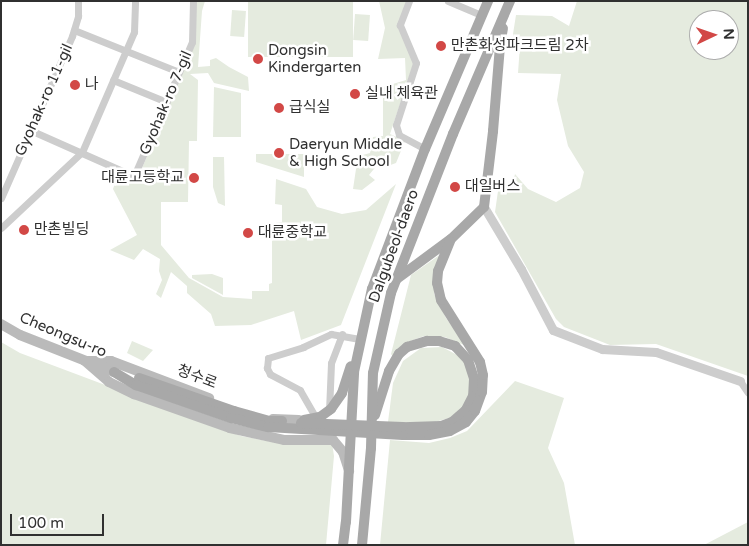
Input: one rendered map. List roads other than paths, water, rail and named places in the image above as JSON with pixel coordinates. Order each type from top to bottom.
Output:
[{"type":"main road","name":"Dalgubeol-daero","points":[[342,545],[346,522],[353,389],[360,343],[372,288],[426,149],[488,1]]},
{"type":"main road","name":"Dalgubeol-daero","points":[[362,545],[371,448],[373,373],[394,281],[453,134],[510,1]]},
{"type":"main road","points":[[394,281],[451,239],[484,207],[500,45],[510,1]]},
{"type":"main road","points":[[85,361],[109,382],[136,386],[269,420],[403,431],[429,435],[450,431],[466,422],[476,411],[482,392],[483,375],[480,362],[441,300],[437,283],[438,271],[451,239]]},
{"type":"main road","name":"Cheongsu-ro","points":[[1,324],[20,335],[114,372],[136,386]]},
{"type":"main road","points":[[371,448],[375,415],[389,371],[399,354],[416,343],[427,341],[455,346],[468,360],[474,379],[472,396],[466,410],[452,422],[441,426],[403,431]]},
{"type":"main road","points":[[316,418],[329,411],[342,393],[360,343]]},
{"type":"main road","name":"청수로","points":[[85,361],[112,360],[245,412],[275,419],[299,420],[316,418]]},
{"type":"main road","points":[[136,386],[230,428],[284,440],[333,440],[338,444],[349,471]]},
{"type":"street","name":"Gyohak-ro 11-gil","points":[[1,198],[74,30],[78,1]]},
{"type":"street","points":[[1,228],[82,152],[134,32],[135,1]]},
{"type":"street","name":"Gyohak-ro 7-gil","points":[[30,130],[134,176],[192,42],[193,1]]},
{"type":"street","points":[[410,1],[400,25],[416,63],[396,126],[399,135],[426,149]]},
{"type":"street","points":[[448,1],[481,15]]},
{"type":"street","name":"Gyohak-ro 11-gil","points":[[74,30],[179,72]]},
{"type":"street","points":[[113,80],[167,102]]},
{"type":"street","points":[[484,207],[521,269],[553,330],[602,349],[656,352],[744,381],[748,393]]},
{"type":"street","points":[[316,418],[300,390],[270,374],[267,368],[268,358],[303,347],[331,334],[342,334],[360,343]]},
{"type":"street","points":[[329,411],[331,363],[342,334]]},
{"type":"place","name":"만촌화성파크드림 2차","points":[[441,46]]},
{"type":"place","name":"Dongsin Kindergarten","points":[[258,59]]},
{"type":"place","name":"나","points":[[75,85]]},
{"type":"place","name":"실내 체육관","points":[[355,94]]},
{"type":"place","name":"급식실","points":[[279,108]]},
{"type":"place","name":"Daeryun Middle & High School","points":[[279,153]]},
{"type":"place","name":"대륜고등학교","points":[[194,178]]},
{"type":"place","name":"대일버스","points":[[455,187]]},
{"type":"place","name":"만촌빌딩","points":[[24,230]]},
{"type":"place","name":"대륜중학교","points":[[248,233]]}]
